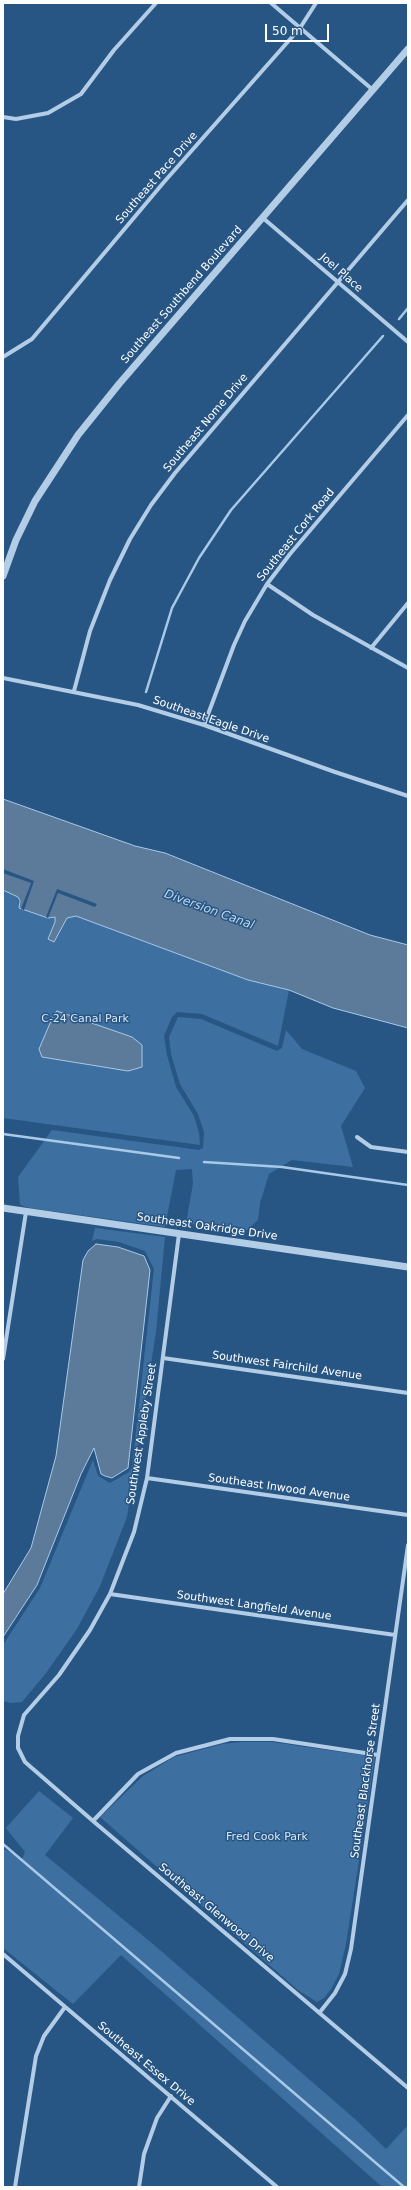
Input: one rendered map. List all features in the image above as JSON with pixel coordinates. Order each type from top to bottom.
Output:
[{"type":"street","points":[[3,117],[16,119],[48,113],[82,94],[114,50],[156,3]]},
{"type":"street","points":[[271,3],[373,90]]},
{"type":"street","name":"Southeast Pace Drive","points":[[3,357],[32,339],[164,182],[300,28],[316,3]]},
{"type":"street","name":"Southeast Southbend Boulevard","points":[[3,576],[16,540],[35,501],[78,435],[119,384],[408,49]]},
{"type":"street","name":"Southeast Nome Drive","points":[[74,691],[90,631],[110,580],[130,539],[151,505],[175,473],[408,200]]},
{"type":"street","name":"Joel Place","points":[[263,218],[337,283],[408,342]]},
{"type":"street","name":"Southeast Cork Road","points":[[204,725],[237,639],[267,584],[290,554],[408,415]]},
{"type":"street","points":[[267,584],[313,615],[408,668]]},
{"type":"street","points":[[370,648],[408,603]]},
{"type":"street","name":"Southeast Eagle Drive","points":[[3,678],[138,705],[204,725],[335,772],[408,796]]},
{"type":"street","points":[[357,1138],[371,1147],[408,1152]]},
{"type":"street","name":"Southeast Oakridge Drive","points":[[3,1208],[408,1267]]},
{"type":"street","points":[[3,1359],[26,1212]]},
{"type":"street","name":"Southwest Appleby Street","points":[[18,1748],[18,1736],[24,1715],[75,1653],[90,1630],[110,1594],[134,1532],[147,1478],[179,1234]]},
{"type":"street","name":"Southwest Fairchild Avenue","points":[[163,1358],[408,1393]]},
{"type":"street","name":"Southeast Inwood Avenue","points":[[147,1478],[408,1515]]},
{"type":"street","name":"Southeast Blackhorse Street","points":[[320,2012],[335,1993],[345,1974],[351,1949],[408,1546]]},
{"type":"street","name":"Southwest Langfield Avenue","points":[[110,1594],[396,1635]]},
{"type":"street","points":[[93,1821],[138,1774],[176,1753],[230,1739],[272,1739],[378,1755]]},
{"type":"street","name":"Southeast Glenwood Drive","points":[[18,1748],[25,1762],[408,2088]]},
{"type":"street","name":"Southeast Essex Drive","points":[[3,1954],[277,2187]]},
{"type":"street","points":[[15,2187],[36,2056],[44,2036],[65,2007]]},
{"type":"street","points":[[139,2187],[144,2154],[157,2118],[171,2096]]},
{"type":"green space","name":"C-24 Canal Park","points":[[3,890],[18,897],[19,908],[48,918],[55,917],[55,922],[48,939],[54,942],[67,918],[76,916],[248,980],[289,990],[278,1046],[202,1014],[177,1012],[172,1017],[164,1036],[167,1055],[176,1087],[194,1116],[199,1133],[200,1145],[3,1118]]},
{"type":"green space","points":[[178,1017],[201,1019],[277,1051],[282,1048],[286,1030],[302,1049],[356,1071],[365,1088],[341,1126],[353,1167],[292,1160],[269,1174],[260,1203],[258,1220],[247,1230],[212,1228],[186,1223],[193,1184],[192,1169],[176,1170],[165,1227],[30,1208],[20,1205],[18,1177],[52,1130],[199,1150],[203,1148],[204,1132],[198,1114],[180,1084],[171,1054],[169,1037]]},
{"type":"green space","points":[[95,1228],[165,1237],[156,1332],[127,1517],[100,1586],[77,1629],[46,1673],[22,1702],[11,1703],[3,1701],[3,1645],[40,1588],[93,1460],[98,1476],[110,1483],[129,1472],[132,1468],[154,1269],[145,1251],[119,1242],[97,1239],[92,1241]]},
{"type":"green space","name":"Fred Cook Park","points":[[241,1742],[272,1742],[375,1757],[346,1944],[339,1974],[324,1998],[317,2002],[298,1990],[100,1817],[143,1776],[174,1757],[223,1744]]},
{"type":"green space","points":[[39,1791],[73,1818],[45,1855],[153,1944],[356,2120],[386,2149],[408,2125],[408,2187],[380,2187],[381,2186],[121,1955],[73,2004],[3,1948],[3,1848],[22,1859],[25,1852],[6,1828]]},
{"type":"water","name":"Diversion Canal","points":[[3,799],[135,846],[165,853],[370,935],[408,945],[408,1028],[333,1008],[289,990],[248,980],[76,916],[67,918],[54,942],[48,939],[55,922],[55,917],[48,918],[19,908],[20,901],[18,897],[3,890]]},
{"type":"water","points":[[57,1011],[132,1037],[142,1045],[142,1067],[128,1071],[42,1057],[39,1049],[54,1014]]},
{"type":"water","points":[[96,1244],[118,1247],[144,1256],[150,1270],[128,1468],[112,1478],[101,1474],[94,1448],[81,1474],[37,1585],[3,1637],[3,1594],[31,1548],[56,1456],[83,1260],[88,1251]]},
{"type":"pier","points":[[3,869],[34,881],[24,910],[21,909],[31,883],[3,873]]},
{"type":"pier","points":[[57,889],[97,904],[95,907],[58,893],[48,918],[46,917]]},
{"type":"waterway","points":[[399,319],[408,308]]},
{"type":"waterway","points":[[146,692],[172,608],[199,558],[231,510],[383,336]]},
{"type":"waterway","points":[[3,1134],[179,1158]]},
{"type":"waterway","points":[[204,1162],[282,1167],[408,1185]]},
{"type":"waterway","points":[[3,1844],[404,2187]]}]
